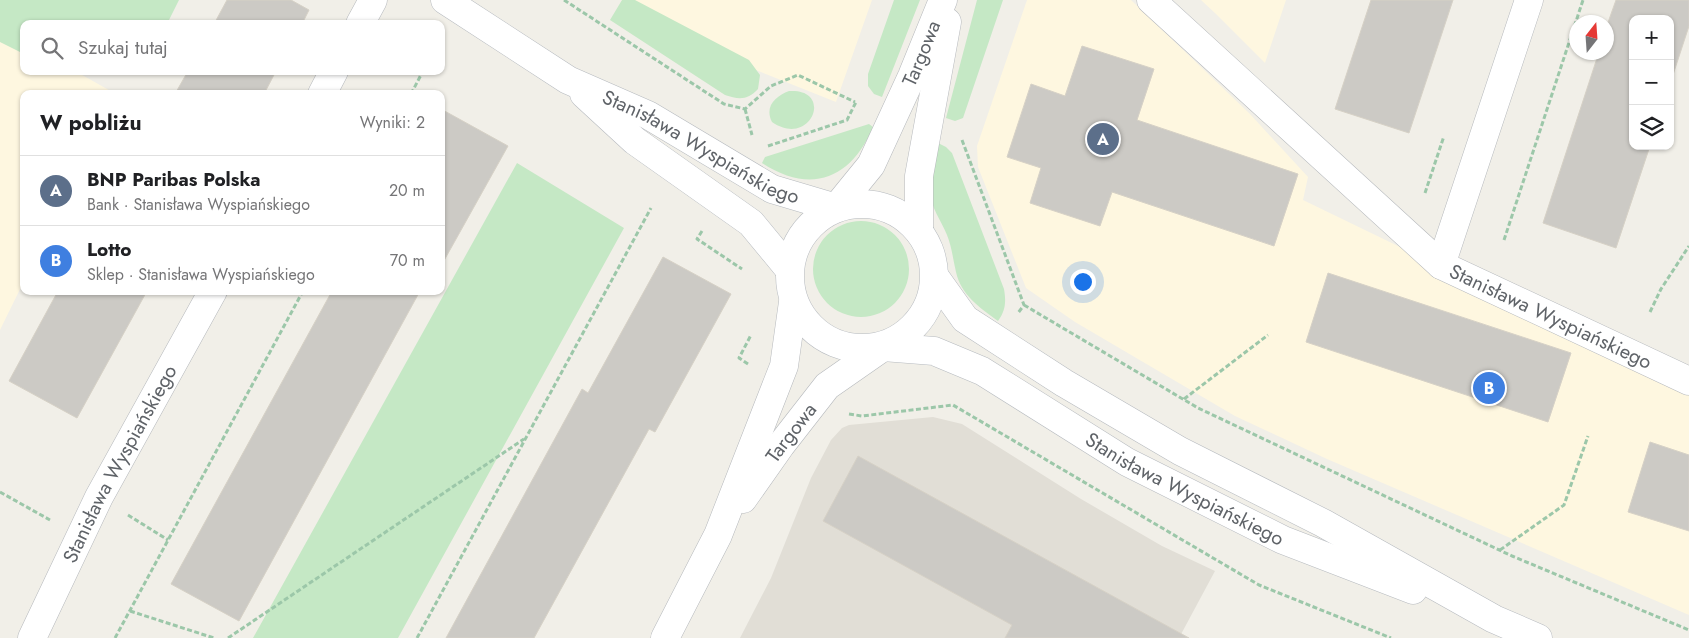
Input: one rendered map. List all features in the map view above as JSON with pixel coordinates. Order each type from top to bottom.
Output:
[{"type":"street","points":[[362,20],[373,0]]},
{"type":"street","name":"Stanisława Wyspiańskiego","points":[[446,0],[568,80],[635,141],[751,223],[789,269]]},
{"type":"street","name":"Targowa","points":[[836,208],[871,165],[912,76],[943,0]]},
{"type":"street","name":"Targowa","points":[[919,231],[919,176],[951,0]]},
{"type":"street","name":"Stanisława Wyspiańskiego","points":[[1151,0],[1441,265],[1689,381]]},
{"type":"street","points":[[1441,265],[1529,0]]},
{"type":"street","points":[[324,90],[332,75]]},
{"type":"street","name":"Stanisława Wyspiańskiego","points":[[568,80],[648,115],[772,188],[836,208]]},
{"type":"street","points":[[853,204],[878,205],[900,214],[919,231],[931,252],[936,277],[933,294],[923,317],[905,335],[883,347],[847,348],[823,338],[806,324],[793,302],[789,269],[802,235],[814,221],[836,208],[853,204]]},
{"type":"street","name":"Stanisława Wyspiańskiego","points":[[936,277],[965,319],[1064,383],[1180,451],[1323,523],[1494,620]]},
{"type":"street","name":"Stanisława Wyspiańskiego","points":[[32,638],[99,497],[210,295]]},
{"type":"street","name":"Targowa","points":[[665,638],[718,536],[784,366],[793,302]]},
{"type":"street","name":"Stanisława Wyspiańskiego","points":[[883,347],[934,351],[982,371],[1127,462],[1283,540],[1538,638]]},
{"type":"street","name":"Targowa","points":[[718,536],[813,402],[827,386],[883,347]]},
{"type":"path","points":[[564,0],[724,104],[745,109]]},
{"type":"path","points":[[1504,240],[1584,0]]},
{"type":"path","points":[[412,90],[421,75]]},
{"type":"path","points":[[745,109],[770,86],[798,75],[864,105]]},
{"type":"path","points":[[766,147],[847,120],[855,102]]},
{"type":"path","points":[[745,109],[754,142]]},
{"type":"path","points":[[955,138],[963,140],[1024,305],[1184,399],[1500,550],[1689,630]]},
{"type":"path","points":[[417,638],[651,208]]},
{"type":"path","points":[[705,225],[697,239],[748,274]]},
{"type":"path","points":[[1650,312],[1689,246]]},
{"type":"path","points":[[115,638],[301,295]]},
{"type":"path","points":[[1015,317],[1024,305]]},
{"type":"path","points":[[753,332],[739,358],[753,367]]},
{"type":"path","points":[[1184,399],[1268,335]]},
{"type":"path","points":[[842,413],[862,416],[953,405],[1259,585],[1391,638]]},
{"type":"path","points":[[1500,550],[1564,505],[1588,436]]},
{"type":"path","points":[[228,638],[526,438]]},
{"type":"path","points":[[0,492],[49,519],[76,542]]},
{"type":"path","points":[[99,497],[168,540]]},
{"type":"path","points":[[130,611],[214,638]]},
{"type":"shaded area","points":[[621,0],[872,0],[836,102],[713,53]]},
{"type":"shaded area","points":[[1027,0],[1131,0],[1250,114],[1308,177],[1303,200],[1689,387],[1689,615],[1327,459],[1235,416],[1075,322],[1026,288],[978,167],[977,146]]},
{"type":"shaded area","points":[[1201,0],[1286,0],[1265,63],[1216,14]]},
{"type":"shaded area","points":[[0,32],[20,41],[20,75],[82,75],[109,90],[20,90],[20,289],[0,330]]},
{"type":"shaded area","points":[[933,417],[962,424],[1081,499],[1162,546],[1215,571],[1179,638],[740,638],[771,578],[811,478],[831,440],[842,428],[849,425]]},
{"type":"green space","points":[[0,0],[179,0],[169,20],[20,20],[20,52],[0,42]]},
{"type":"green space","points":[[622,0],[635,0],[749,60],[760,75],[758,89],[751,95],[743,98],[725,95],[610,20]]},
{"type":"green space","points":[[894,0],[920,0],[882,97],[874,94],[868,86],[868,74]]},
{"type":"green space","points":[[977,0],[1003,0],[963,118],[955,121],[946,118]]},
{"type":"green space","points":[[789,91],[803,93],[811,98],[814,107],[812,116],[807,123],[798,128],[786,128],[772,122],[770,116],[770,106],[773,102]]},
{"type":"green space","points":[[869,124],[873,127],[864,145],[853,159],[841,170],[828,176],[813,179],[797,178],[780,173],[762,163],[765,157]]},
{"type":"green space","points":[[938,143],[952,153],[1004,289],[1005,305],[998,321],[978,306],[962,288],[956,272],[949,240],[932,203],[930,180]]},
{"type":"green space","points":[[517,163],[624,228],[398,638],[253,638],[445,295]]},
{"type":"green space","points":[[861,221],[879,225],[895,235],[905,251],[909,269],[905,287],[895,303],[879,313],[861,317],[843,313],[827,303],[817,287],[813,269],[817,251],[827,235],[843,225]]},
{"type":"building","points":[[227,0],[291,0],[309,10],[304,20],[216,20]]},
{"type":"building","points":[[1371,0],[1453,0],[1409,133],[1335,109]]},
{"type":"building","points":[[1616,0],[1689,0],[1689,26],[1674,72],[1674,15],[1629,15],[1629,150],[1649,150],[1616,248],[1543,223],[1596,60],[1614,60],[1614,15],[1611,15]]},
{"type":"building","points":[[1082,46],[1154,69],[1137,120],[1298,174],[1274,246],[1112,192],[1100,226],[1030,203],[1041,168],[1007,157],[1031,84],[1065,96]]},
{"type":"building","points":[[186,75],[274,75],[266,90],[177,90]]},
{"type":"building","points":[[445,111],[508,146],[445,259]]},
{"type":"building","points":[[663,257],[731,294],[655,432],[649,429],[534,638],[446,638],[582,389],[588,393]]},
{"type":"building","points":[[1328,273],[1571,353],[1548,422],[1306,342]]},
{"type":"building","points":[[56,295],[145,295],[77,418],[9,381]]},
{"type":"building","points":[[330,295],[418,295],[239,621],[171,584]]},
{"type":"building","points":[[1650,442],[1689,455],[1689,531],[1628,512]]},
{"type":"building","points":[[858,456],[1189,638],[1005,638],[1012,625],[823,521]]},
{"type":"place","name":"BNP Paribas Polska","points":[[1103,139]]},
{"type":"place","name":"Lotto","points":[[1489,388]]}]
